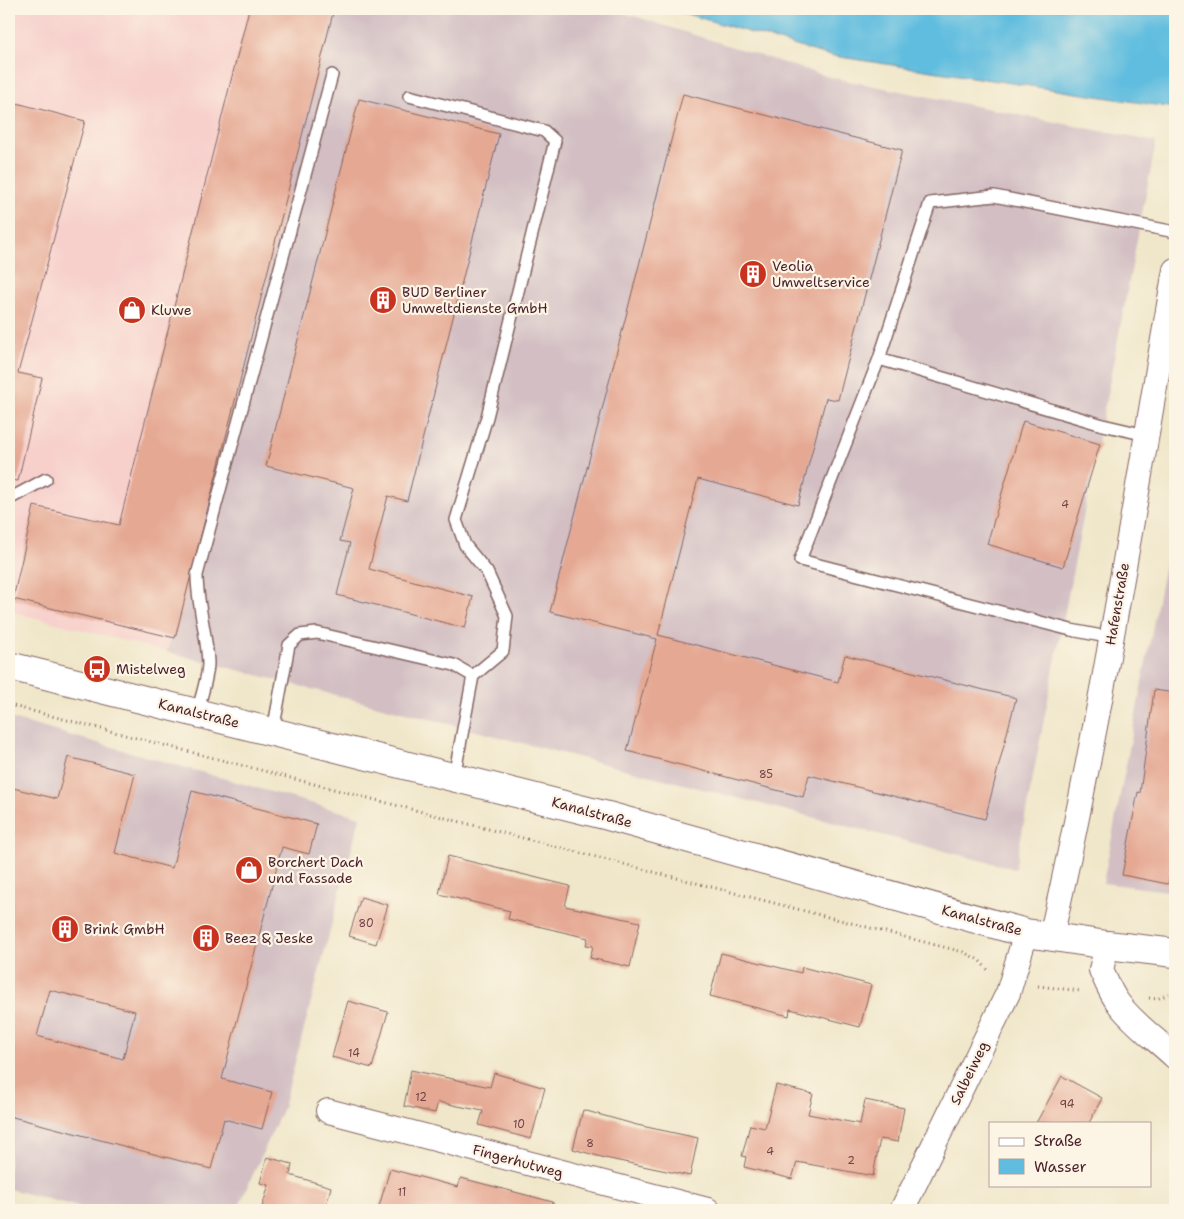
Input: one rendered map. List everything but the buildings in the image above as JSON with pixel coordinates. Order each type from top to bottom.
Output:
[{"type":"street","name":"Hafenstraße","points":[[1039,935],[1062,894],[1112,638],[1175,270]]},
{"type":"street","name":"Kanalstraße","points":[[9,666],[608,816],[1039,935],[1175,953]]},
{"type":"street","name":"Salbeiweg","points":[[902,1210],[1008,993],[1039,935]]},
{"type":"street","points":[[1107,945],[1101,970],[1112,994],[1126,1012],[1175,1057]]},
{"type":"street","name":"Fingerhutweg","points":[[328,1111],[708,1210]]},
{"type":"lane","points":[[197,712],[208,665],[197,593],[197,575],[332,75]]},
{"type":"lane","points":[[409,96],[544,131],[555,141],[487,417],[456,520],[465,545],[487,572],[507,616],[503,651],[473,676],[454,777]]},
{"type":"lane","points":[[1112,638],[1071,630],[800,560],[879,359],[930,203],[994,196],[1175,232]]},
{"type":"lane","points":[[879,359],[1109,427],[1146,435]]},
{"type":"lane","points":[[9,499],[46,480]]},
{"type":"lane","points":[[273,731],[289,645],[300,635],[317,633],[454,665],[473,676]]},
{"type":"path","points":[[9,705],[963,952],[979,960],[993,976]]},
{"type":"path","points":[[1037,986],[1084,992]]},
{"type":"path","points":[[1157,999],[1175,991]]},
{"type":"shaded area","name":"Kluwe","points":[[9,9],[334,9],[167,652],[9,611]]},
{"type":"shaded area","points":[[334,9],[611,9],[829,77],[1156,142],[1015,869],[167,652]]},
{"type":"shaded area","points":[[1175,513],[1175,892],[1103,883]]},
{"type":"shaded area","points":[[9,718],[360,817],[283,1108],[237,1210],[91,1210],[9,1189]]},
{"type":"water","points":[[670,9],[1175,9],[1175,108],[827,55]]},
{"type":"place","name":"Veolia Umweltservice","points":[[753,274]]},
{"type":"place","name":"BUD Berliner Umweltdienste GmbH","points":[[383,300]]},
{"type":"place","name":"Kluwe","points":[[132,310]]},
{"type":"place","name":"Mistelweg","points":[[97,669]]},
{"type":"place","name":"Borchert Dach und Fassade","points":[[249,870]]},
{"type":"place","name":"Brink GmbH","points":[[65,929]]},
{"type":"place","name":"Beez & Jeske","points":[[206,938]]}]
